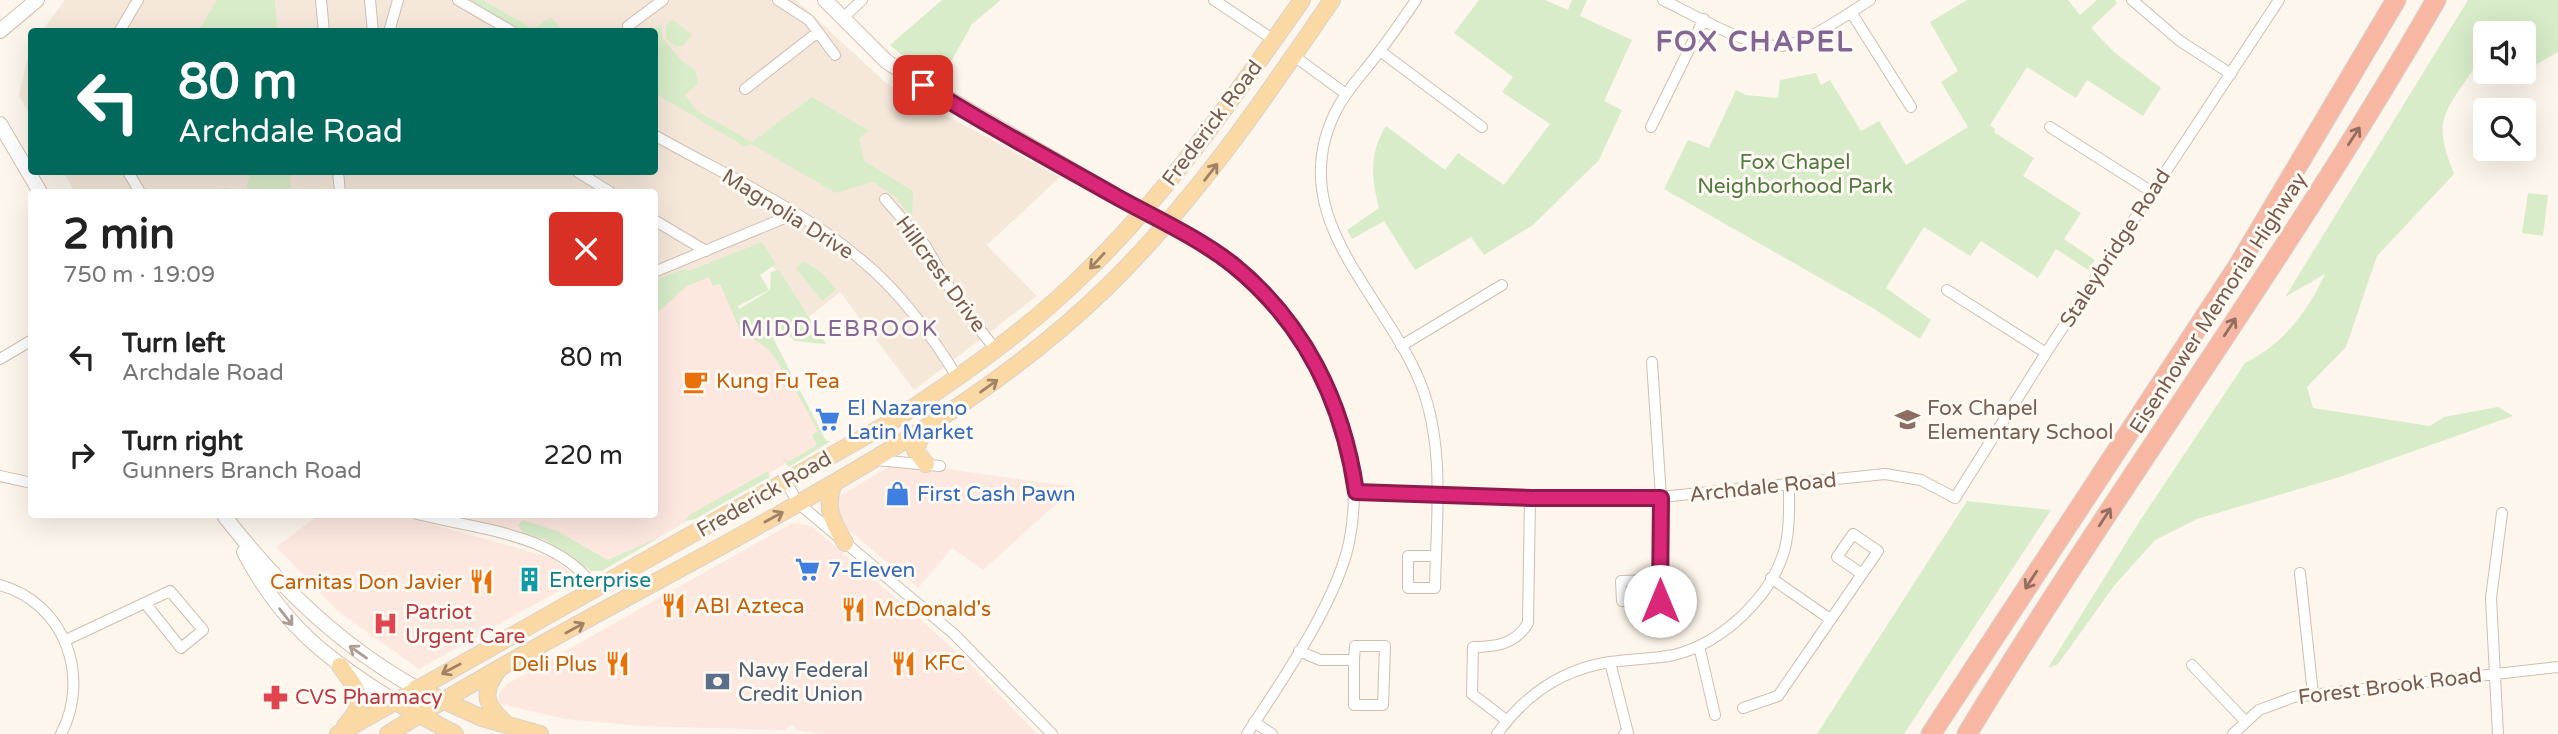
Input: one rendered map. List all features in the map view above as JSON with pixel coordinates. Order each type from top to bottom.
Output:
[{"type":"highway","points":[[1931,734],[2238,266],[2396,0]]},
{"type":"highway","name":"Eisenhower Memorial Highway","points":[[1967,734],[2068,574],[2382,94],[2436,0]]},
{"type":"highway","points":[[1981,734],[2068,574]]},
{"type":"highway","points":[[1924,734],[1960,688]]},
{"type":"main road","name":"Frederick Road","points":[[338,734],[895,419],[996,350],[1088,270],[1143,211],[1196,149],[1302,0]]},
{"type":"main road","name":"Frederick Road","points":[[388,734],[835,482],[985,389],[1067,323],[1167,225],[1221,159],[1332,0]]},
{"type":"main road","points":[[926,428],[917,440],[915,450],[933,465]]},
{"type":"main road","points":[[835,482],[829,497],[828,510],[845,543]]},
{"type":"main road","points":[[338,734],[358,711],[360,701],[357,689],[340,666]]},
{"type":"main road","points":[[497,672],[486,689],[486,699],[493,712],[510,727]]},
{"type":"main road","points":[[416,688],[442,702],[510,727],[540,734]]},
{"type":"main road","points":[[394,701],[456,734]]},
{"type":"street","points":[[0,31],[37,0]]},
{"type":"street","points":[[121,28],[138,0]]},
{"type":"street","points":[[321,0],[324,28]]},
{"type":"street","points":[[370,0],[373,28]]},
{"type":"street","points":[[390,28],[398,0]]},
{"type":"street","points":[[458,0],[506,28]]},
{"type":"street","points":[[628,26],[663,0]]},
{"type":"street","points":[[778,0],[803,14],[835,55]]},
{"type":"street","points":[[825,0],[887,62],[1231,264],[1260,289],[1286,317],[1311,354],[1338,411],[1350,450],[1356,492],[1349,544],[1339,576],[1299,651],[1247,734]]},
{"type":"street","points":[[844,17],[862,0]]},
{"type":"street","points":[[1214,0],[1274,40]]},
{"type":"street","points":[[1416,0],[1346,94],[1323,145],[1320,174],[1324,205],[1336,238],[1401,346],[1421,385],[1428,408],[1436,456],[1435,556]]},
{"type":"street","points":[[1663,0],[1747,38],[1781,46],[1870,0]]},
{"type":"street","points":[[2132,0],[2180,41],[2231,74]]},
{"type":"street","name":"Staleybridge Road","points":[[1955,498],[2046,353],[2279,0]]},
{"type":"street","points":[[1851,12],[1911,107]]},
{"type":"street","points":[[1651,127],[1704,19]]},
{"type":"street","points":[[745,89],[818,32]]},
{"type":"street","points":[[1380,51],[1482,127]]},
{"type":"street","points":[[1294,56],[1346,94]]},
{"type":"street","points":[[0,124],[28,172]]},
{"type":"street","points":[[2050,127],[2152,192]]},
{"type":"street","name":"Magnolia Drive","points":[[658,137],[794,214],[859,257],[885,281],[958,378]]},
{"type":"street","points":[[583,175],[605,189]]},
{"type":"street","name":"Hillcrest Drive","points":[[884,200],[925,245],[956,299],[996,350]]},
{"type":"street","points":[[658,270],[794,214]]},
{"type":"street","points":[[658,222],[706,251]]},
{"type":"street","points":[[1401,346],[1502,285]]},
{"type":"street","points":[[1947,290],[2046,353]]},
{"type":"street","points":[[0,359],[28,342]]},
{"type":"street","points":[[1653,362],[1661,498],[1660,580]]},
{"type":"street","points":[[871,461],[888,459],[933,465]]},
{"type":"street","name":"Archdale Road","points":[[1356,492],[1530,498],[1661,498],[1885,474],[1921,480],[1955,498]]},
{"type":"street","points":[[0,476],[28,482]]},
{"type":"street","points":[[786,482],[798,503],[954,634],[1052,734]]},
{"type":"street","points":[[1497,734],[1521,703],[1574,671],[1610,662],[1658,658],[1699,646],[1733,624],[1771,578],[1784,550],[1789,523],[1789,485]]},
{"type":"street","points":[[1506,720],[1472,694],[1473,647],[1500,646],[1524,631],[1528,623],[1530,498]]},
{"type":"street","points":[[2498,734],[2491,598],[2502,513]]},
{"type":"street","points":[[226,518],[269,594],[295,628],[340,666],[394,701]]},
{"type":"street","points":[[227,518],[264,565],[312,615],[355,651],[416,688]]},
{"type":"street","points":[[432,518],[545,548],[575,565],[596,590]]},
{"type":"street","points":[[2300,573],[2313,694]]},
{"type":"street","points":[[1742,708],[1778,696],[1862,574]]},
{"type":"street","points":[[1771,578],[1830,619]]},
{"type":"street","points":[[0,585],[19,592],[30,601],[55,624],[66,640],[74,670],[74,695],[69,719],[61,734]]},
{"type":"street","points":[[66,640],[170,591],[204,631],[181,648],[145,603]]},
{"type":"street","points":[[1355,646],[1385,646],[1383,705],[1354,705],[1354,660],[1355,646]]},
{"type":"street","points":[[1699,646],[1715,715]]},
{"type":"street","points":[[1299,651],[1320,660],[1354,660]]},
{"type":"street","points":[[1610,662],[1628,733],[1624,734]]},
{"type":"street","points":[[2192,664],[2245,721]]},
{"type":"street","name":"Forest Brook Road","points":[[2233,734],[2245,721],[2276,702],[2313,694],[2558,667]]},
{"type":"street","points":[[1254,722],[1272,734]]},
{"type":"shaded area","points":[[65,0],[218,0],[201,28],[44,28]]},
{"type":"shaded area","points":[[271,0],[796,0],[886,83],[1060,177],[987,245],[1037,296],[914,390],[840,292],[806,319],[760,246],[658,286],[658,189],[289,189],[287,175],[658,175],[658,28],[274,28]]},
{"type":"shaded area","points":[[28,56],[28,112],[19,95]]},
{"type":"shaded area","points":[[65,175],[250,175],[248,189],[73,189]]},
{"type":"shaded area","points":[[714,269],[741,331],[763,334],[825,441],[601,571],[546,539],[454,518],[658,518],[658,296]]},
{"type":"shaded area","points":[[897,462],[1075,487],[983,570],[952,548],[918,588],[837,520],[836,498]]},
{"type":"shaded area","points":[[315,518],[409,518],[550,557],[580,579],[419,669],[339,612],[276,547]]},
{"type":"shaded area","points":[[792,523],[811,526],[912,612],[969,663],[1037,734],[823,734],[796,730],[792,724],[785,730],[639,726],[565,719],[500,704],[499,694],[507,684]]},
{"type":"green space","points":[[217,0],[275,0],[277,28],[200,28]]},
{"type":"green space","points":[[466,0],[483,0],[531,28],[515,28]]},
{"type":"green space","points":[[942,0],[1001,0],[972,24],[938,85],[890,45]]},
{"type":"green space","points":[[1479,0],[1545,0],[1568,10],[1572,0],[1587,0],[1580,16],[1632,40],[1604,101],[1622,110],[1599,160],[1533,225],[1484,255],[1471,237],[1415,270],[1384,221],[1352,239],[1347,230],[1379,208],[1373,166],[1380,136],[1386,126],[1445,170],[1458,153],[1504,185],[1550,124],[1502,92],[1513,77],[1454,33]]},
{"type":"green space","name":"Fox Chapel Neighborhood Park","points":[[1967,0],[2068,0],[2080,15],[2097,0],[2115,0],[2117,3],[2091,28],[2114,52],[2161,88],[2143,116],[2087,80],[2076,98],[2027,67],[1990,125],[1995,129],[1994,132],[2034,158],[2023,176],[2081,213],[2064,239],[2095,260],[2088,270],[2056,249],[2038,278],[1981,241],[1970,256],[1924,227],[1886,288],[1931,320],[1920,339],[1871,307],[1664,189],[1688,140],[1709,148],[1736,90],[1746,95],[1778,98],[1780,80],[1816,73],[1821,85],[1830,80],[1861,131],[1879,121],[1906,165],[1968,127],[1941,82],[1958,71],[1930,22]]},
{"type":"green space","points":[[2468,0],[2558,0],[2558,52],[2536,65],[2536,21],[2473,21],[2473,71],[2448,109],[2444,120],[2444,142],[2454,174],[2377,256],[2346,347],[2307,387],[2313,408],[2430,426],[2444,417],[2498,407],[2513,416],[2343,476],[2197,519],[2155,540],[2114,586],[2058,664],[2048,668],[2141,519],[2245,363],[2271,347],[2293,326],[2325,274],[2285,297]]},
{"type":"green space","points":[[551,17],[560,28],[534,28]]},
{"type":"green space","points":[[672,19],[692,35],[683,46],[675,46],[666,38],[666,26]]},
{"type":"green space","points":[[662,24],[662,38],[681,60],[695,69],[698,84],[685,95],[697,111],[752,142],[812,97],[869,131],[859,138],[864,161],[913,191],[912,219],[895,196],[873,182],[836,193],[751,144],[745,147],[658,95],[658,28],[656,28]]},
{"type":"green space","points":[[249,175],[290,175],[291,189],[247,189]]},
{"type":"green space","points":[[2528,193],[2548,195],[2543,236],[2522,233]]},
{"type":"green space","points":[[762,242],[776,264],[760,275],[769,290],[738,306],[739,309],[770,290],[771,272],[779,270],[826,344],[795,341],[782,330],[772,336],[824,437],[831,441],[789,467],[781,456],[788,462],[817,445],[812,435],[818,431],[793,386],[785,388],[777,373],[782,369],[774,357],[761,344],[742,335],[720,284],[713,286],[709,277],[687,286],[658,312],[658,279],[684,269],[689,271]]},
{"type":"green space","points":[[804,261],[824,275],[836,290],[822,301],[796,268]]},
{"type":"green space","points":[[768,471],[770,477],[695,519],[685,521],[689,515]]},
{"type":"green space","points":[[1967,501],[2051,510],[1904,734],[1817,734]]},
{"type":"green space","points":[[523,520],[557,531],[608,560],[660,537],[602,571],[591,571],[545,540],[523,533],[518,525]]},
{"type":"place","name":"Kung Fu Tea","points":[[696,381]]},
{"type":"place","name":"El Nazareno Latin Market","points":[[827,420]]},
{"type":"place","name":"Fox Chapel Elementary School","points":[[1907,420]]},
{"type":"place","name":"First Cash Pawn","points":[[897,494]]},
{"type":"place","name":"7-Eleven","points":[[808,570]]},
{"type":"place","name":"Enterprise","points":[[529,580]]},
{"type":"place","name":"Carnitas Don Javier","points":[[482,582]]},
{"type":"place","name":"ABI Azteca","points":[[674,606]]},
{"type":"place","name":"McDonald's","points":[[854,609]]},
{"type":"place","name":"Patriot Urgent Care","points":[[385,624]]},
{"type":"place","name":"KFC","points":[[904,663]]},
{"type":"place","name":"Deli Plus","points":[[617,664]]},
{"type":"place","name":"Navy Federal Credit Union","points":[[718,682]]},
{"type":"place","name":"CVS Pharmacy","points":[[275,697]]},
{"type":"district","name":"FOX CHAPEL","points":[[1755,41]]},
{"type":"district","name":"MIDDLEBROOK","points":[[840,328]]},
{"type":"route","points":[[923,85],[1205,246],[1260,289],[1286,317],[1311,354],[1332,394],[1350,450],[1356,492],[1530,498],[1661,498],[1660,601]]}]
